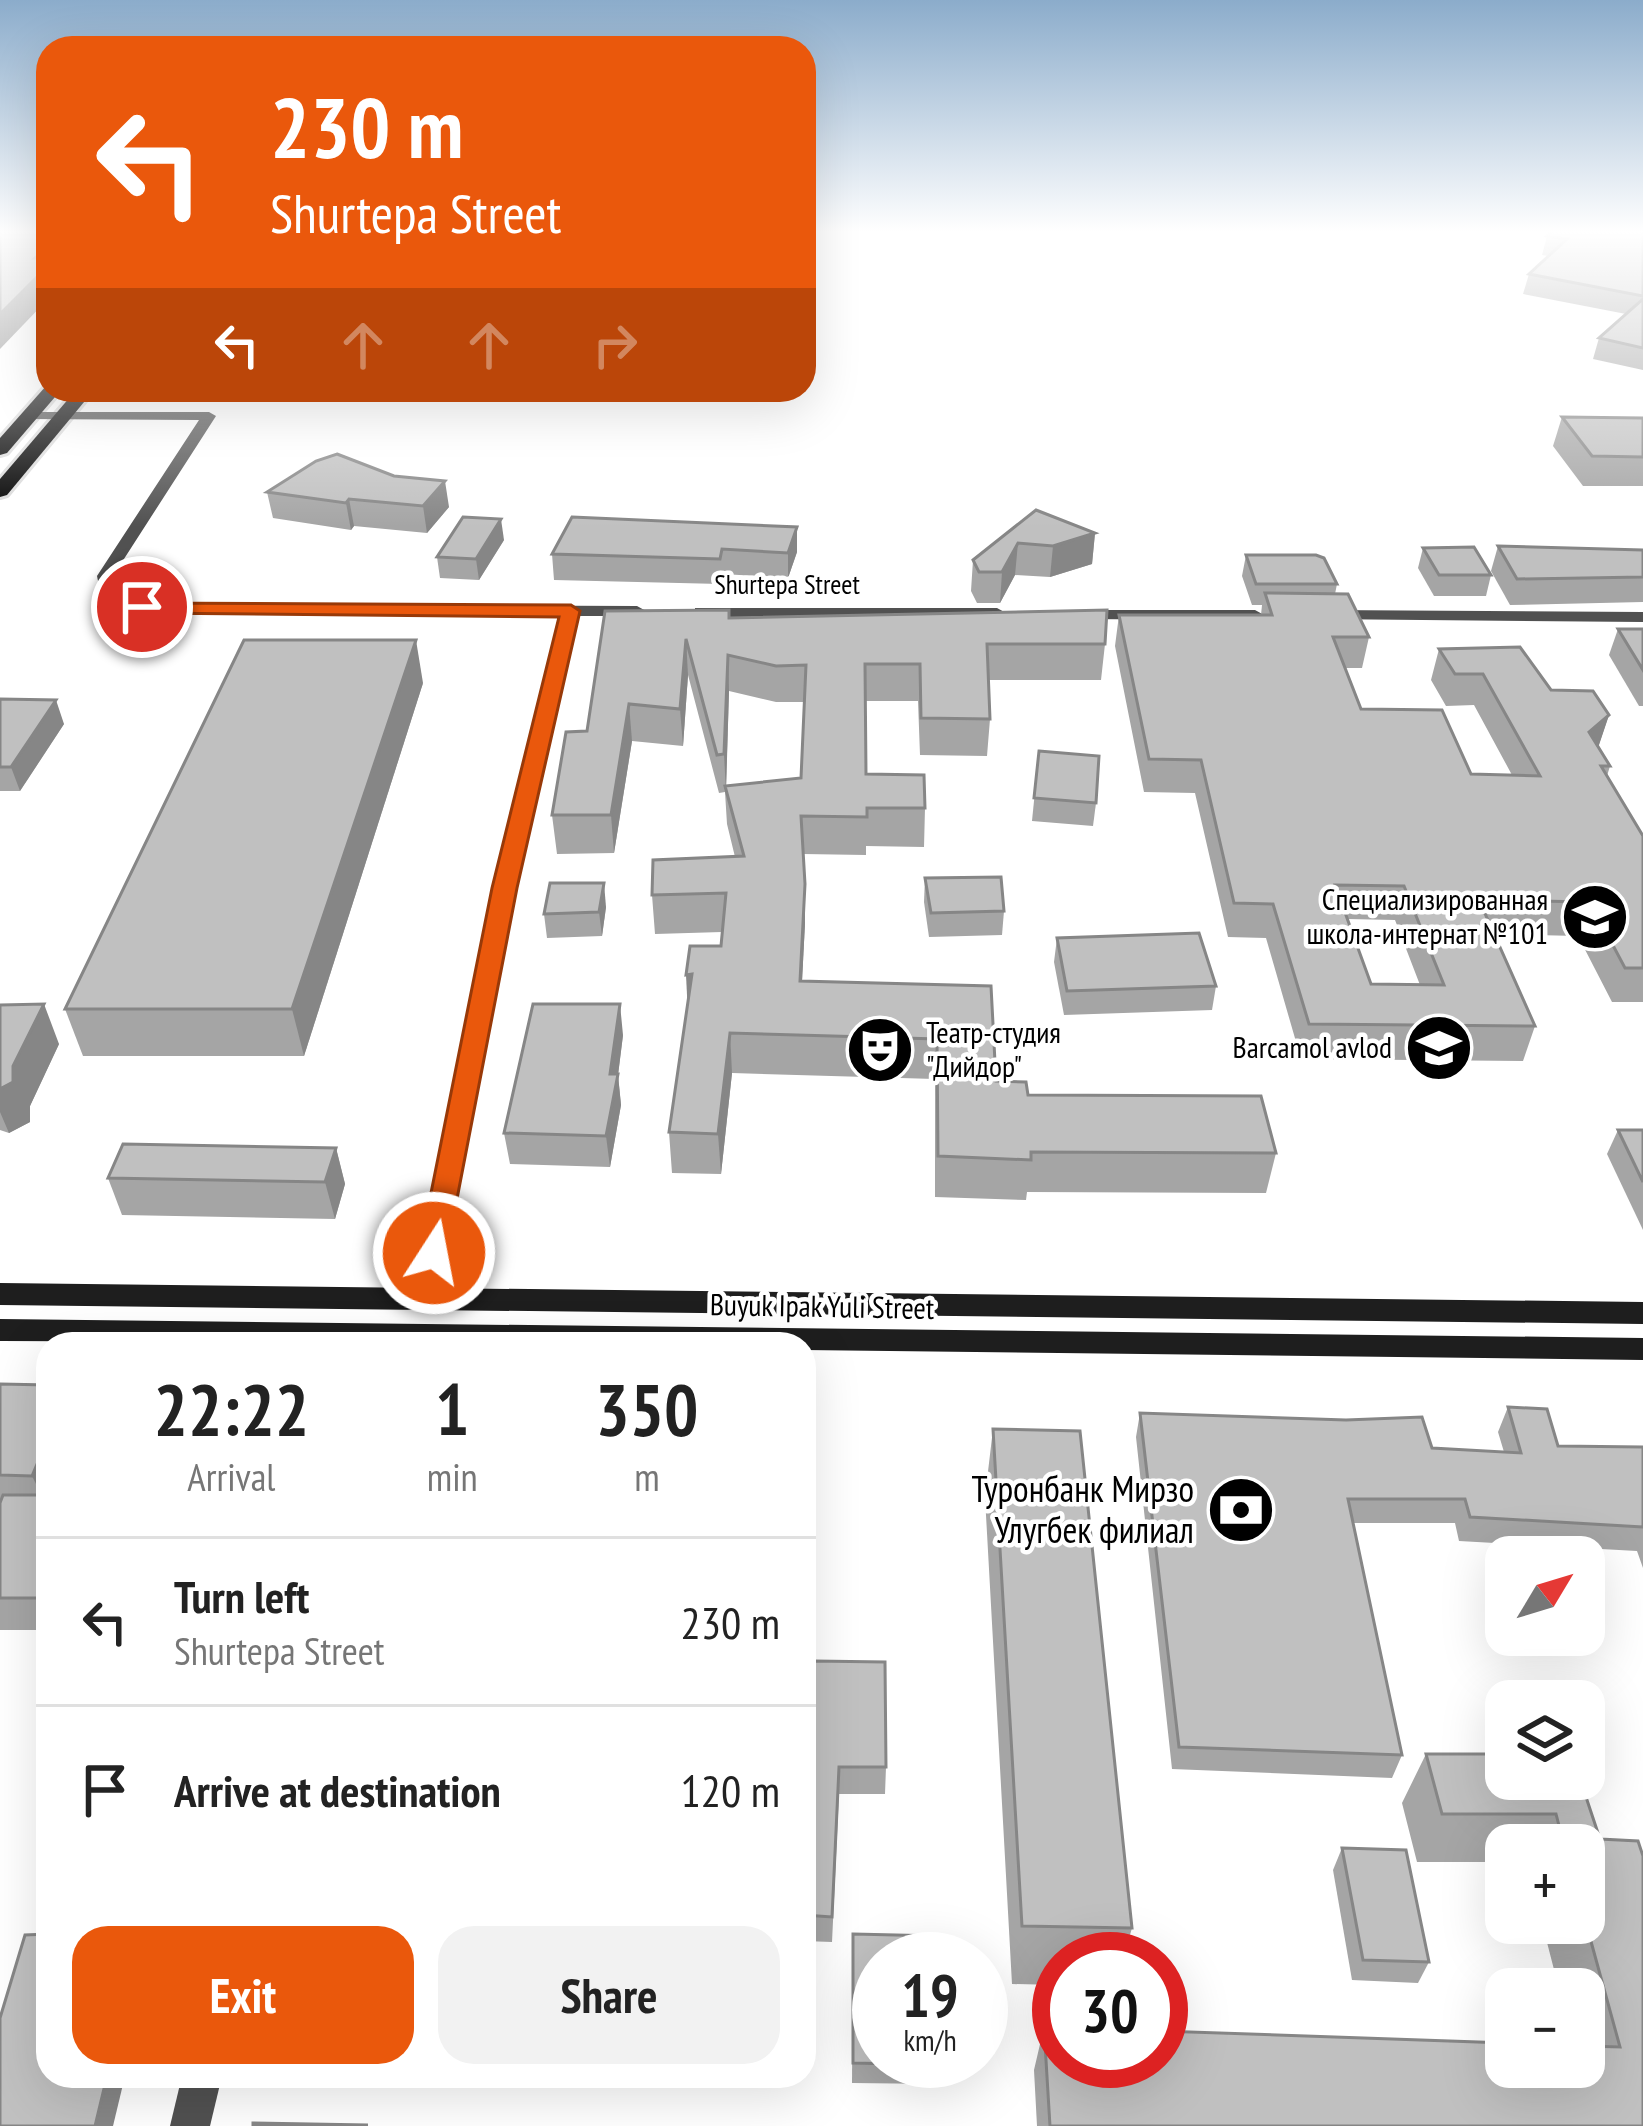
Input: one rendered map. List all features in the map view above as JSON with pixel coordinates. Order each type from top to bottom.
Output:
[{"type":"main road","points":[[0,449],[41,402]]},
{"type":"main road","points":[[0,491],[75,402]]},
{"type":"main road","points":[[0,515],[19,468]]},
{"type":"main road","name":"Buyuk Ipak Yuli Street","points":[[0,1294],[1643,1313]]},
{"type":"main road","points":[[384,1332],[394,1299]]},
{"type":"main road","points":[[418,1332],[425,1299]]},
{"type":"main road","name":"Buyuk Ipak Yuli Street","points":[[0,1330],[85,1332]]},
{"type":"main road","name":"Buyuk Ipak Yuli Street","points":[[816,1340],[1643,1349]]},
{"type":"street","points":[[29,416],[209,416],[105,576],[104,587],[120,601],[156,609],[666,611]]},
{"type":"street","points":[[425,1299],[505,888],[571,611]]},
{"type":"street","name":"Shurtepa Street","points":[[690,611],[1023,614]]},
{"type":"street","points":[[1047,614],[1286,615]]},
{"type":"street","points":[[1309,615],[1643,617]]},
{"type":"street","points":[[190,2126],[199,2088]]},
{"type":"building","points":[[1609,329],[1643,329],[1643,348],[1599,338]]},
{"type":"building","points":[[1562,417],[1643,418],[1643,457],[1592,456]]},
{"type":"building","points":[[337,454],[394,476],[445,481],[423,506],[349,499],[346,503],[267,492],[316,461]]},
{"type":"building","points":[[1036,510],[1095,533],[1053,546],[1018,543],[1002,572],[979,572],[973,560]]},
{"type":"building","points":[[463,517],[501,519],[476,559],[437,557]]},
{"type":"building","points":[[572,517],[797,527],[788,553],[722,549],[720,559],[552,554]]},
{"type":"building","points":[[1498,546],[1643,550],[1643,577],[1517,579]]},
{"type":"building","points":[[1474,547],[1491,575],[1439,575],[1423,548]]},
{"type":"building","points":[[1246,555],[1316,555],[1324,558],[1337,584],[1256,584]]},
{"type":"building","points":[[1265,593],[1348,594],[1369,637],[1333,637],[1361,709],[1442,710],[1471,774],[1540,776],[1483,674],[1455,674],[1439,649],[1520,647],[1551,690],[1593,691],[1609,715],[1589,732],[1610,766],[1601,766],[1643,836],[1643,968],[1625,968],[1590,902],[1479,900],[1535,1026],[1309,1024],[1273,904],[1234,903],[1201,760],[1149,759],[1119,615],[1272,615]],"holes":[[[1335,885],[1404,886],[1444,985],[1371,984]]]},
{"type":"building","points":[[729,610],[729,618],[1107,610],[1105,644],[987,644],[990,719],[921,718],[920,664],[865,664],[866,774],[924,775],[925,808],[867,808],[867,817],[801,816],[805,884],[800,981],[991,986],[996,1081],[1026,1082],[1028,1095],[1261,1096],[1276,1153],[1031,1152],[1031,1160],[938,1156],[937,1039],[730,1033],[718,1134],[669,1132],[692,974],[686,975],[690,946],[721,946],[726,893],[652,895],[653,860],[744,856],[725,786],[801,778],[806,665],[776,666],[728,655],[724,754],[717,755],[686,639],[680,709],[629,704],[611,815],[552,815],[566,732],[587,731],[605,611]]},
{"type":"building","points":[[1618,629],[1643,629],[1643,670]]},
{"type":"building","points":[[244,640],[416,640],[292,1009],[65,1009]]},
{"type":"building","points":[[0,699],[56,700],[11,767],[0,767]]},
{"type":"building","points":[[1039,751],[1099,756],[1096,803],[1034,798]]},
{"type":"building","points":[[1001,877],[1004,911],[931,913],[925,878]]},
{"type":"building","points":[[550,883],[604,883],[599,912],[544,914]]},
{"type":"building","points":[[1199,933],[1216,986],[1067,991],[1057,938]]},
{"type":"building","points":[[44,1004],[13,1066],[13,1082],[0,1089],[0,1005]]},
{"type":"building","points":[[533,1004],[620,1004],[610,1074],[618,1074],[606,1136],[504,1133]]},
{"type":"building","points":[[1618,1130],[1643,1130],[1643,1182]]},
{"type":"building","points":[[123,1144],[336,1148],[325,1182],[108,1178]]},
{"type":"building","points":[[0,1384],[36,1385],[36,1466],[32,1476],[0,1475]]},
{"type":"building","points":[[1508,1407],[1547,1409],[1558,1446],[1643,1447],[1643,1527],[1470,1517],[1465,1499],[1348,1499],[1402,1755],[1179,1747],[1140,1413],[1346,1420],[1422,1417],[1432,1448],[1521,1453]]},
{"type":"building","points":[[993,1429],[1080,1431],[1132,1928],[1022,1926]]},
{"type":"building","points":[[3,1495],[36,1495],[36,1598],[0,1598]]},
{"type":"building","points":[[816,1661],[885,1662],[886,1767],[839,1767],[832,1917],[816,1916]]},
{"type":"building","points":[[1426,1754],[1485,1754],[1485,1800],[1587,1800],[1595,1824],[1559,1824],[1556,1814],[1442,1814]]},
{"type":"building","points":[[1605,1839],[1638,1841],[1643,1856],[1643,2126],[1050,2126],[1048,2088],[1188,2088],[1188,2032],[1485,2042],[1485,2088],[1605,2088],[1605,2047],[1620,2047],[1605,1992],[1605,1968],[1598,1968],[1592,1944],[1605,1944]]},
{"type":"building","points":[[1342,1848],[1406,1850],[1429,1962],[1363,1960]]},
{"type":"building","points":[[25,1935],[36,1935],[36,2088],[104,2088],[95,2126],[0,2126],[0,2018]]},
{"type":"building","points":[[253,2123],[368,2125],[253,2126]]},
{"type":"place","name":"Специализированная школа-интернат №101","points":[[1595,917]]},
{"type":"place","name":"Barcamol avlod","points":[[1439,1048]]},
{"type":"place","name":"Театр-студия \"Дийдор\"","points":[[880,1050]]},
{"type":"place","name":"Туронбанк Мирзо Улугбек филиал","points":[[1241,1510]]},
{"type":"route","points":[[142,607],[571,611],[505,888],[434,1253]]}]
